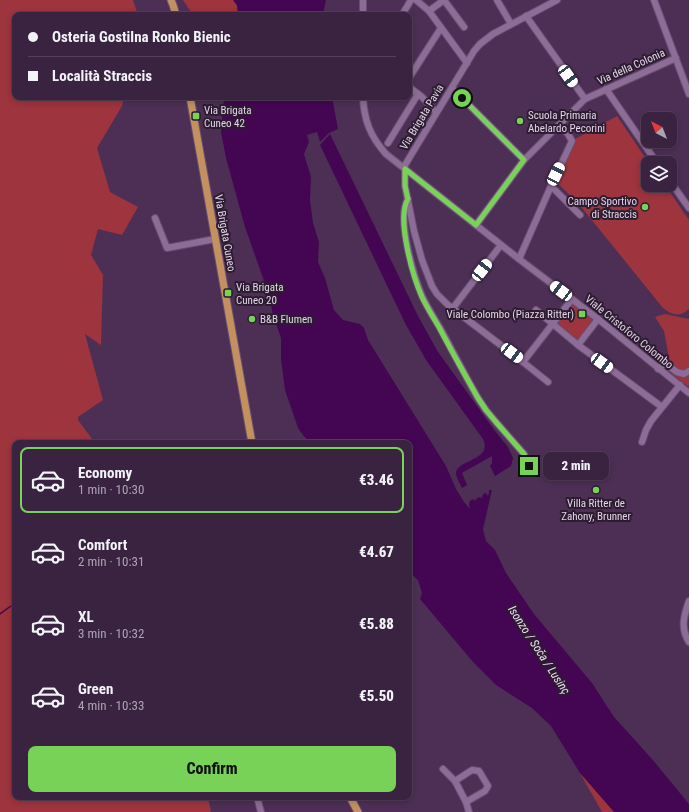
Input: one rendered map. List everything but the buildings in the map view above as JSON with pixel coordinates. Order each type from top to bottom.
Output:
[{"type":"main road","points":[[171,0],[175,12]]},
{"type":"main road","name":"Via Brigata Cuneo","points":[[191,100],[251,440]]},
{"type":"main road","points":[[352,800],[358,812]]},
{"type":"street","points":[[362,0],[363,12]]},
{"type":"street","points":[[404,12],[411,0]]},
{"type":"street","points":[[429,11],[444,0],[464,27]]},
{"type":"street","points":[[497,0],[511,24]]},
{"type":"street","name":"Via Brigata Pavia","points":[[548,382],[442,300],[437,294],[432,286],[422,260],[414,231],[405,186],[405,165],[436,112],[474,51],[480,44],[493,34],[557,0]]},
{"type":"street","points":[[654,0],[689,94]]},
{"type":"street","points":[[419,1],[429,11],[467,63]]},
{"type":"street","points":[[526,16],[585,99]]},
{"type":"street","points":[[412,73],[441,28]]},
{"type":"street","name":"Via della Colonia","points":[[476,225],[524,160],[585,99],[676,58]]},
{"type":"street","points":[[452,88],[524,160]]},
{"type":"street","points":[[412,89],[436,112]]},
{"type":"street","points":[[606,90],[652,156]]},
{"type":"street","points":[[388,143],[418,94]]},
{"type":"street","name":"Viale Cristoforo Colombo","points":[[363,100],[366,121],[375,139],[386,154],[572,299],[689,393]]},
{"type":"street","points":[[519,259],[550,186],[572,141],[568,134],[558,125]]},
{"type":"street","points":[[550,186],[580,215]]},
{"type":"street","points":[[677,188],[686,198],[689,208]]},
{"type":"street","points":[[408,199],[404,210],[405,232],[412,267],[422,297],[478,398],[486,410],[524,454],[529,466]]},
{"type":"street","points":[[155,218],[167,248],[215,239]]},
{"type":"street","points":[[453,308],[502,245]]},
{"type":"street","points":[[523,362],[572,299]]},
{"type":"street","points":[[536,310],[578,345],[662,407]]},
{"type":"street","points":[[578,345],[598,320]]},
{"type":"street","points":[[658,369],[662,365],[667,365],[677,372],[684,374],[689,371]]},
{"type":"street","points":[[642,442],[651,420],[680,386]]},
{"type":"street","points":[[689,601],[683,620],[686,638],[689,642]]},
{"type":"street","points":[[443,769],[455,780],[466,802],[469,812]]},
{"type":"street","points":[[455,780],[472,770],[479,771],[488,786],[485,791],[466,802]]},
{"type":"street","points":[[258,800],[261,812]]},
{"type":"shaded area","points":[[0,0],[133,0],[137,12],[12,12],[12,100],[123,100],[122,106],[97,148],[110,192],[138,207],[122,235],[98,229],[91,255],[103,275],[101,345],[85,334],[103,400],[78,417],[78,420],[93,440],[12,440],[12,800],[209,800],[211,812],[0,812]]},
{"type":"shaded area","points":[[183,0],[233,0],[237,6],[238,12],[191,12]]},
{"type":"shaded area","points":[[617,116],[644,156],[641,156],[641,192],[670,192],[689,220],[689,309],[682,314],[673,314],[663,308],[578,203],[554,180],[575,139]]},
{"type":"shaded area","points":[[572,299],[598,319],[578,345],[552,324]]},
{"type":"shaded area","points":[[665,314],[689,319],[689,387],[672,374],[664,331],[655,317]]},
{"type":"shaded area","points":[[580,773],[610,806],[614,812],[602,812]]},
{"type":"water","points":[[233,0],[326,0],[324,12],[238,12],[237,5]]},
{"type":"water","name":"Isonzo / Soča / Lusinç","points":[[224,100],[333,100],[338,129],[329,133],[320,142],[317,132],[307,135],[309,142],[304,154],[311,177],[310,200],[313,223],[319,242],[318,262],[325,278],[334,310],[343,320],[360,324],[364,328],[368,340],[446,466],[456,489],[470,509],[470,501],[473,499],[475,501],[479,497],[482,498],[483,494],[486,493],[488,496],[489,490],[492,490],[483,529],[486,541],[495,550],[506,573],[534,614],[592,683],[614,717],[652,759],[689,804],[689,812],[614,812],[580,773],[551,726],[532,708],[496,685],[473,662],[420,599],[422,593],[418,580],[412,575],[412,440],[307,440],[298,428],[285,390],[281,359],[281,338],[273,315],[269,295],[245,227],[226,158],[221,132]]},
{"type":"water","points":[[330,134],[418,316],[438,352],[508,447],[513,458],[511,466],[495,476],[490,466],[492,463],[492,456],[462,473],[467,485],[462,488],[458,480],[456,473],[458,468],[479,456],[483,452],[485,446],[483,439],[426,360],[405,323],[320,145]]},
{"type":"waterway","points":[[0,614],[12,605]]},
{"type":"place","name":"Via Brigata Cuneo 42","points":[[196,116]]},
{"type":"place","name":"Scuola Primaria Abelardo Pecorini","points":[[520,121]]},
{"type":"place","name":"Campo Sportivo di Straccis","points":[[645,207]]},
{"type":"place","name":"Via Brigata Cuneo 20","points":[[228,293]]},
{"type":"place","name":"Viale Colombo (Piazza Ritter)","points":[[582,314]]},
{"type":"place","name":"B&B Flumen","points":[[252,319]]},
{"type":"place","name":"Villa Ritter de Zahony, Brunner","points":[[596,490]]},
{"type":"route","points":[[462,98],[524,160],[476,225],[405,169],[405,186],[408,199],[404,210],[404,222],[408,250],[422,297],[478,398],[486,410],[524,454],[529,466]]}]
